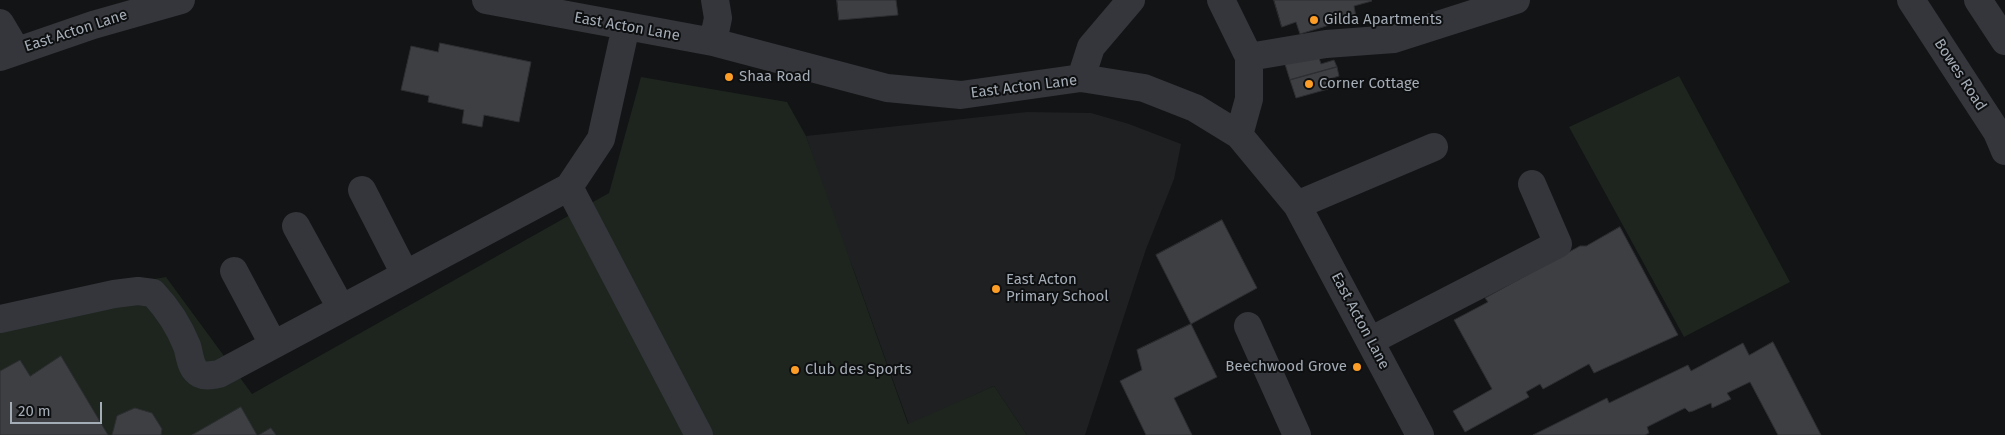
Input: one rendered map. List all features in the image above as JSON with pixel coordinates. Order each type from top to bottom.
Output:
[{"type":"street","name":"East Acton Lane","points":[[8,54],[92,24],[181,0]]},
{"type":"street","name":"East Acton Lane","points":[[486,0],[713,42],[887,88],[961,95],[1081,78],[1144,88],[1195,108],[1239,136],[1297,205],[1420,435]]},
{"type":"street","points":[[713,42],[718,18],[715,0]]},
{"type":"street","points":[[1081,78],[1091,47],[1131,0]]},
{"type":"street","points":[[1221,0],[1248,57],[1249,99],[1239,136]]},
{"type":"street","points":[[1248,57],[1326,44],[1394,39],[1516,0]]},
{"type":"street","name":"Bowes Road","points":[[1911,0],[2002,138]]},
{"type":"street","points":[[1978,0],[2005,41]]},
{"type":"street","points":[[0,23],[8,54]]},
{"type":"street","points":[[0,319],[114,294],[138,291],[153,293],[168,309],[187,347],[192,367],[199,374],[208,376],[219,374],[569,187],[601,138],[626,26]]},
{"type":"street","points":[[1297,205],[1434,148]]},
{"type":"street","points":[[1370,341],[1558,244],[1532,184]]},
{"type":"street","points":[[569,187],[699,435]]},
{"type":"street","points":[[362,190],[405,274]]},
{"type":"street","points":[[296,226],[341,308]]},
{"type":"street","points":[[234,271],[273,344]]},
{"type":"street","points":[[1248,326],[1297,435]]},
{"type":"shaded area","points":[[1679,76],[1790,282],[1684,337],[1569,127]]},
{"type":"shaded area","points":[[641,77],[787,102],[806,136],[908,424],[994,386],[1027,435],[0,435],[0,305],[166,277],[252,394],[609,193]]},
{"type":"shaded area","name":"East Acton Primary School","points":[[1027,112],[1091,113],[1129,124],[1181,144],[1174,179],[1146,249],[1085,435],[1027,435],[994,386],[909,425],[836,226],[806,136]]},
{"type":"building","points":[[837,0],[896,0],[898,15],[839,20]]},
{"type":"building","name":"Gilda Apartments","points":[[1274,0],[1372,1],[1354,6],[1356,17],[1300,34],[1296,22],[1282,27]]},
{"type":"building","points":[[440,43],[531,62],[519,122],[484,115],[482,127],[462,123],[464,110],[428,102],[429,96],[401,90],[411,46],[438,52]]},
{"type":"building","points":[[1317,52],[1321,64],[1334,60],[1337,67],[1290,80],[1284,61]]},
{"type":"building","name":"Corner Cottage","points":[[1337,67],[1339,76],[1326,80],[1328,89],[1296,98],[1290,80]]},
{"type":"building","points":[[1222,220],[1257,288],[1191,324],[1156,255]]},
{"type":"building","points":[[1620,227],[1678,335],[1594,373],[1589,364],[1543,389],[1540,384],[1526,392],[1529,397],[1465,432],[1453,411],[1492,389],[1454,320],[1488,302],[1485,298],[1580,246],[1586,246]]},
{"type":"building","points":[[1191,324],[1217,377],[1174,398],[1192,435],[1146,435],[1120,381],[1142,370],[1137,350]]},
{"type":"building","points":[[1773,342],[1821,435],[1778,435],[1750,382],[1727,393],[1731,399],[1712,408],[1711,403],[1689,412],[1685,408],[1647,427],[1649,433],[1645,435],[1533,435],[1607,398],[1609,403],[1688,365],[1691,371],[1743,343],[1749,355]]},
{"type":"building","points":[[61,356],[108,435],[0,435],[0,371],[20,360],[30,376]]},
{"type":"building","points":[[241,407],[257,435],[192,435]]},
{"type":"building","points":[[135,408],[152,413],[162,429],[161,435],[112,435],[117,416]]},
{"type":"building","points":[[271,428],[276,435],[259,435]]},
{"type":"place","name":"Gilda Apartments","points":[[1314,20]]},
{"type":"place","name":"Shaa Road","points":[[729,77]]},
{"type":"place","name":"Corner Cottage","points":[[1309,84]]},
{"type":"place","name":"East Acton Primary School","points":[[996,289]]},
{"type":"place","name":"Beechwood Grove","points":[[1357,367]]},
{"type":"place","name":"Club des Sports","points":[[795,370]]}]
